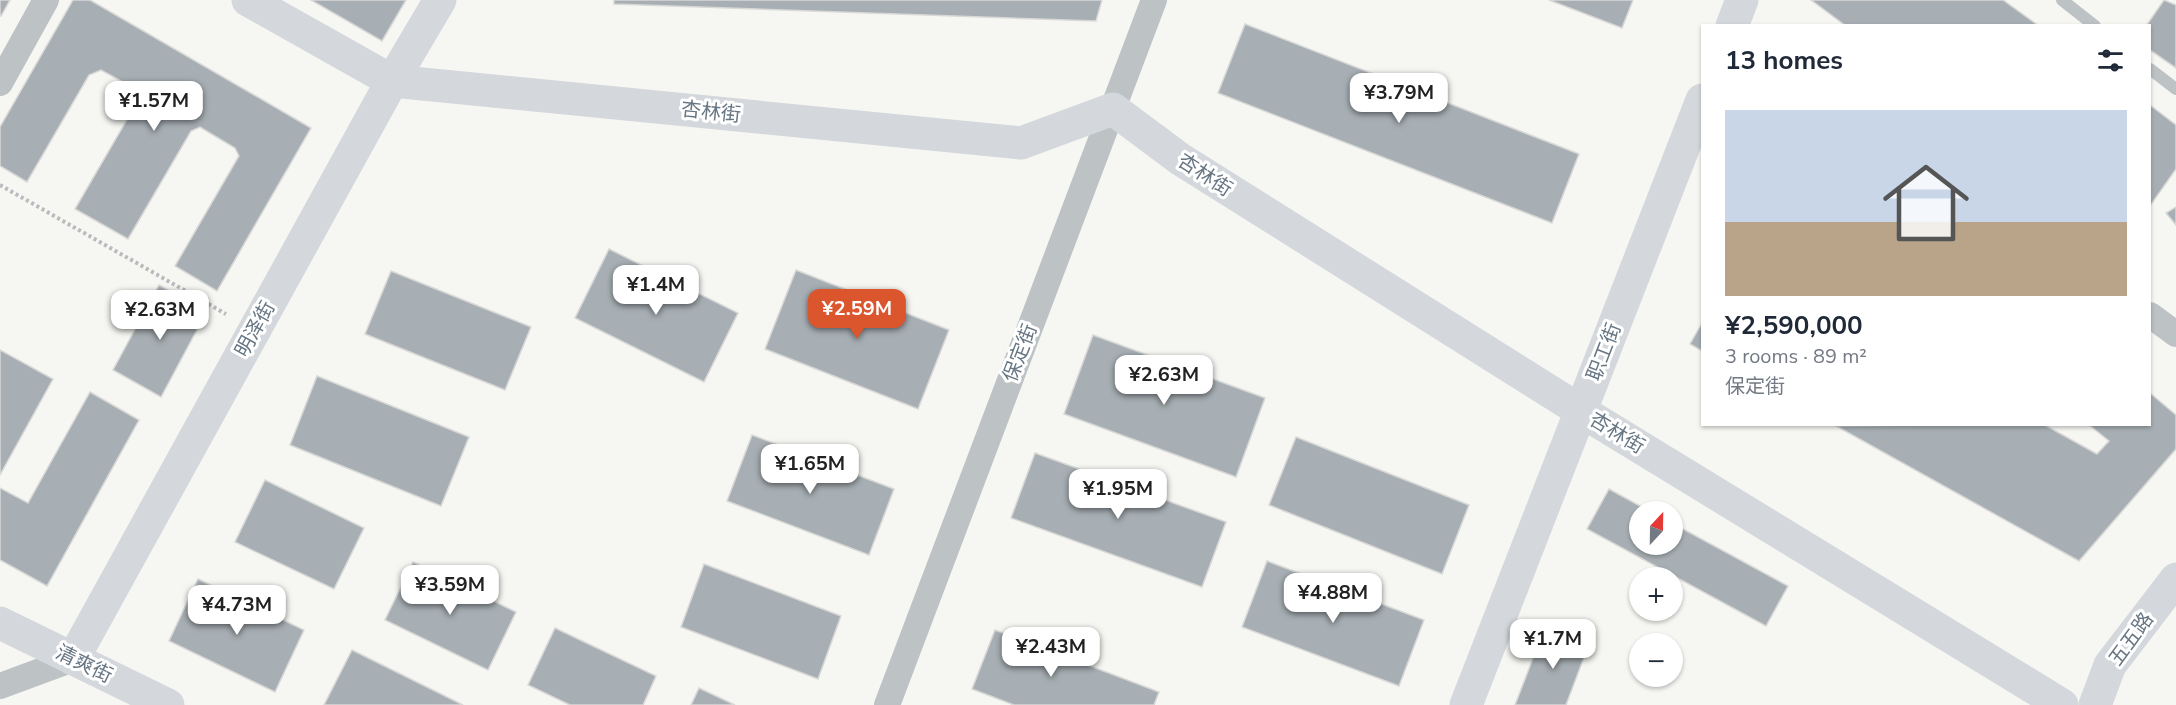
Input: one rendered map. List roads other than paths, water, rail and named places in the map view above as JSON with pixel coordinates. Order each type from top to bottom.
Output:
[{"type":"street","points":[[0,83],[46,0]]},
{"type":"street","name":"杏林街","points":[[248,0],[392,81],[1021,143],[1113,109],[1180,159],[1581,411],[2062,705]]},
{"type":"street","name":"明泽街","points":[[73,659],[392,81],[440,0]]},
{"type":"street","name":"保定街","points":[[887,705],[1154,0]]},
{"type":"street","name":"职工街","points":[[1466,705],[1701,103]]},
{"type":"street","points":[[2151,316],[2176,334]]},
{"type":"street","name":"五五路","points":[[2095,705],[2110,665],[2176,579]]},
{"type":"street","name":"清爽街","points":[[0,623],[168,705]]},
{"type":"street","points":[[0,686],[73,659]]},
{"type":"lane","points":[[2062,0],[2092,24]]},
{"type":"lane","points":[[2151,70],[2176,89]]}]
